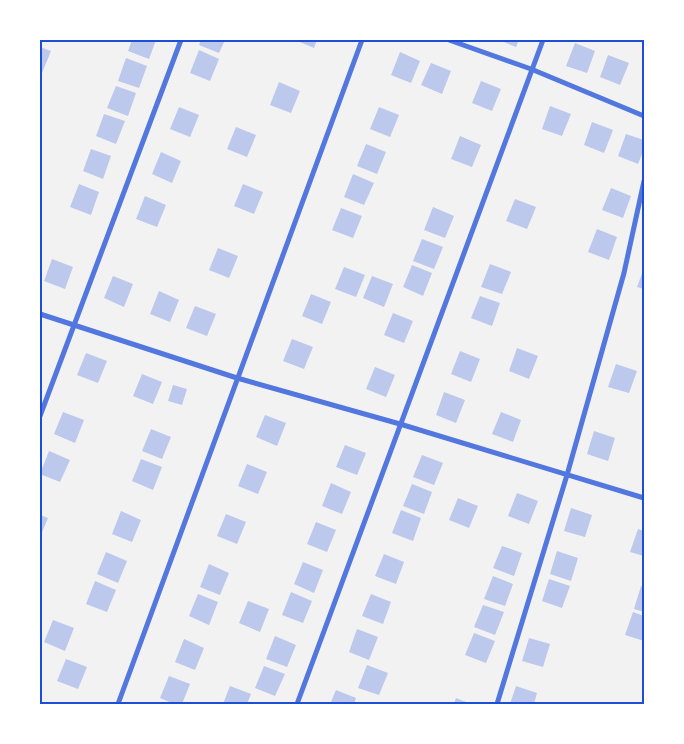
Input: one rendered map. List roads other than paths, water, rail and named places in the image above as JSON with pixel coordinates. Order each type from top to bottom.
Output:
[{"type":"street","points":[[40,416],[182,40]]},
{"type":"street","points":[[118,704],[362,40]]},
{"type":"street","points":[[449,40],[531,69],[644,116]]},
{"type":"street","points":[[297,704],[543,40]]},
{"type":"street","points":[[497,704],[567,475],[624,273],[644,182]]},
{"type":"street","points":[[40,314],[237,378],[400,424],[644,498]]}]
